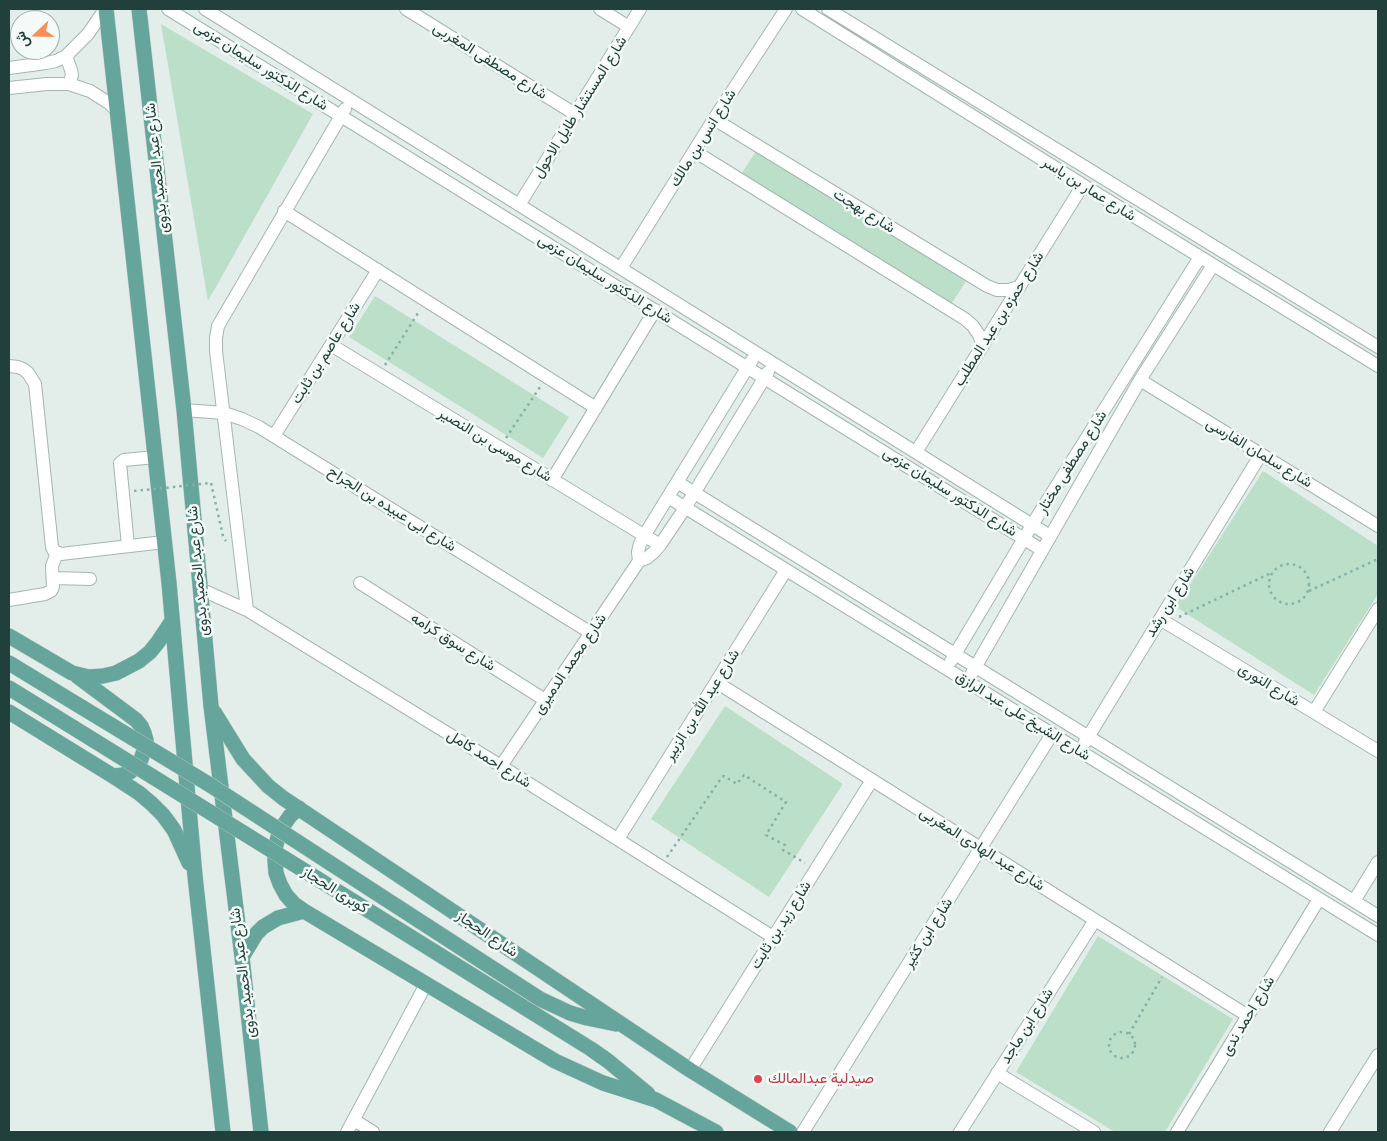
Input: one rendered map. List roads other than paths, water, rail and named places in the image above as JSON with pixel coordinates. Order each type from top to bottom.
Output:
[{"type":"main road","name":"شارع عبد الحميد بدوى","points":[[105,9],[164,542],[195,876],[223,1132]]},
{"type":"main road","name":"شارع عبد الحميد بدوى","points":[[139,9],[184,410],[211,706],[242,957],[261,1132]]},
{"type":"main road","points":[[72,673],[90,677],[116,673],[128,668],[150,652],[172,621]]},
{"type":"main road","points":[[9,636],[72,673],[136,720],[141,726],[146,740],[146,748],[140,762],[130,772],[113,776]]},
{"type":"main road","name":"كوبرى الحجاز","points":[[9,663],[210,785],[540,999],[570,1013],[623,1025]]},
{"type":"main road","name":"كوبرى الحجاز","points":[[9,688],[591,1049],[656,1100]]},
{"type":"main road","name":"شارع الحجاز","points":[[211,706],[243,759],[268,786],[690,1070],[790,1132]]},
{"type":"main road","points":[[9,712],[113,776],[138,793],[163,815],[182,845],[195,876]]},
{"type":"main road","points":[[299,808],[290,816],[278,837],[275,861],[276,873],[283,890],[294,904],[304,912],[555,1061],[602,1083],[656,1100],[716,1132]]},
{"type":"main road","points":[[242,957],[256,934],[263,927],[278,918],[304,912]]},
{"type":"street","points":[[9,68],[56,61],[66,56],[88,34],[105,9]]},
{"type":"street","name":"شارع الدكتور سليمان عزمى","points":[[168,9],[1042,550]]},
{"type":"street","name":"شارع الدكتور سليمان عزمى","points":[[205,9],[1050,536]]},
{"type":"street","name":"شارع مصطفى المغربى","points":[[406,9],[575,114]]},
{"type":"street","points":[[600,9],[629,27]]},
{"type":"street","name":"شارع المستشار طايل الاحول","points":[[519,205],[640,9]]},
{"type":"street","name":"شارع انس بن مالك","points":[[621,268],[714,119],[786,9]]},
{"type":"street","name":"شارع عمار بن ياسر","points":[[802,9],[1083,185],[1378,366]]},
{"type":"street","name":"شارع عمار بن ياسر","points":[[828,9],[1378,347]]},
{"type":"street","points":[[66,56],[72,75],[69,84]]},
{"type":"street","points":[[9,88],[69,84],[90,90],[117,111]]},
{"type":"street","points":[[247,610],[216,351],[218,326],[350,99]]},
{"type":"street","name":"شارع بهجت","points":[[714,119],[987,286],[997,290],[1008,290],[1018,287]]},
{"type":"street","points":[[694,151],[965,319],[976,330],[983,345]]},
{"type":"street","name":"شارع حمزه بن عبد المطلب","points":[[916,452],[1083,185]]},
{"type":"street","points":[[284,211],[596,408]]},
{"type":"street","name":"شارع مصطفى مختار","points":[[947,669],[1024,538],[1200,256]]},
{"type":"street","name":"شارع مصطفى مختار","points":[[967,681],[1140,380],[1213,265]]},
{"type":"street","name":"شارع عاصم بن ثابت","points":[[274,436],[378,270]]},
{"type":"street","points":[[552,480],[654,310]]},
{"type":"street","name":"شارع موسى بن النصير","points":[[331,345],[660,545]]},
{"type":"street","name":"شارع محمد الدميرى","points":[[639,561],[638,552],[644,536],[757,353]]},
{"type":"street","name":"شارع محمد الدميرى","points":[[501,766],[639,561],[647,558],[654,552],[685,508],[773,363]]},
{"type":"street","points":[[9,366],[23,369],[35,384],[52,547],[57,553],[164,542]]},
{"type":"street","name":"شارع سلمان الفارسى","points":[[1140,380],[1378,526]]},
{"type":"street","name":"شارع ابى عبيده بن الجراح","points":[[184,410],[224,414],[242,419],[274,436],[591,632]]},
{"type":"street","name":"شارع ابن رشد","points":[[1079,751],[1163,621],[1261,454]]},
{"type":"street","points":[[128,546],[120,463],[124,460],[155,457]]},
{"type":"street","name":"شارع الشيخ على عبد الرازق","points":[[677,482],[1378,916]]},
{"type":"street","name":"شارع الشيخ على عبد الرازق","points":[[668,497],[1378,935]]},
{"type":"street","points":[[9,600],[50,593],[53,587],[52,566],[57,553]]},
{"type":"street","name":"شارع عبد الله بن الزبير","points":[[618,839],[786,570]]},
{"type":"street","points":[[53,578],[90,579]]},
{"type":"street","name":"شارع سوق كرامه","points":[[360,583],[545,700]]},
{"type":"street","name":"شارع احمد كامل","points":[[200,589],[247,610],[501,766],[773,937]]},
{"type":"street","points":[[1314,712],[1378,609]]},
{"type":"street","name":"شارع النورى","points":[[1163,621],[1378,751]]},
{"type":"street","name":"شارع عبد الهادى المغربى","points":[[716,682],[1248,1016]]},
{"type":"street","name":"شارع ابن كثير","points":[[803,1132],[1052,734]]},
{"type":"street","name":"شارع زيد بن ثابت","points":[[690,1070],[872,780]]},
{"type":"street","points":[[1354,901],[1378,862]]},
{"type":"street","name":"شارع احمد ندى","points":[[1177,1132],[1319,899]]},
{"type":"street","name":"شارع ابن ماجد","points":[[960,1132],[1095,920]]},
{"type":"street","points":[[347,1132],[426,984]]},
{"type":"street","points":[[1330,1132],[1378,1055]]},
{"type":"street","points":[[998,1073],[1094,1132]]},
{"type":"street","points":[[354,1120],[373,1132]]},
{"type":"place","name":"صيدلية عبدالمالك","points":[[758,1079]]}]
